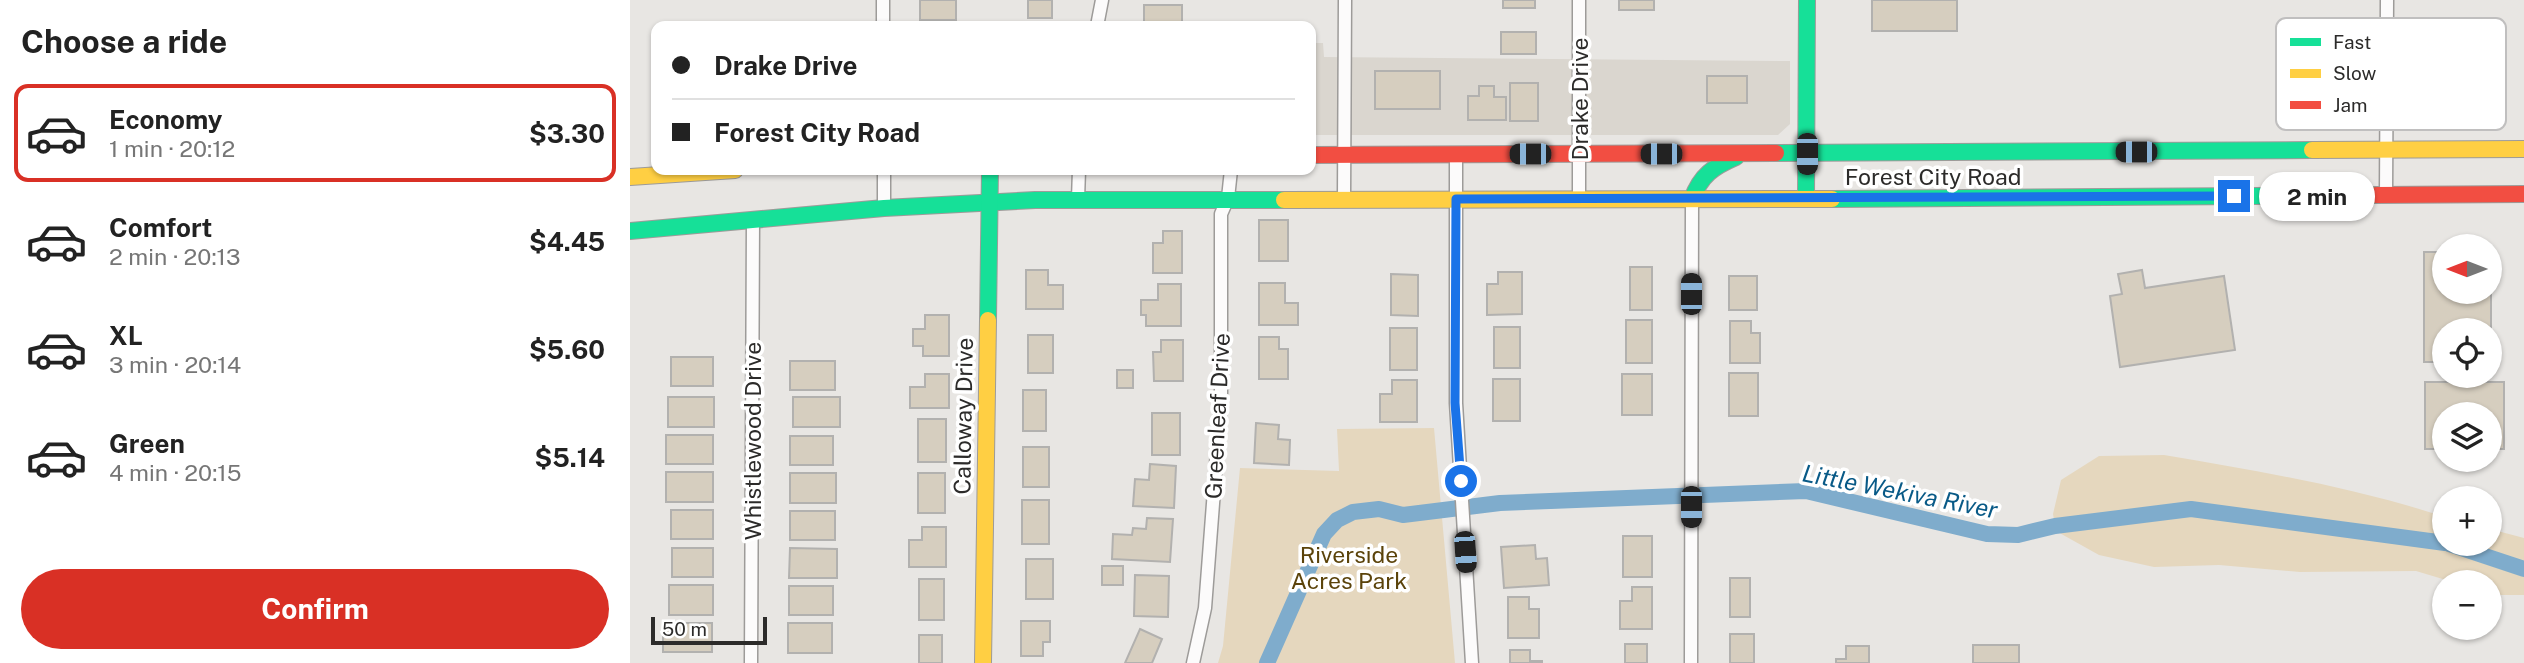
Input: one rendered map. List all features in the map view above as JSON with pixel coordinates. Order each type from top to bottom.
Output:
[{"type":"main road","points":[[1807,0],[1807,199]]},
{"type":"main road","name":"Forest City Road","points":[[1316,155],[2524,149]]},
{"type":"main road","points":[[1692,199],[1697,182],[1712,167],[1744,154]]},
{"type":"main road","points":[[630,177],[660,175]]},
{"type":"main road","name":"Calloway Drive","points":[[983,663],[990,175]]},
{"type":"main road","name":"Forest City Road","points":[[630,231],[884,208],[989,201],[1078,199],[1807,199],[2524,194]]},
{"type":"street","points":[[883,0],[883,21]]},
{"type":"street","points":[[1098,21],[1102,0]]},
{"type":"street","points":[[1344,199],[1345,0]]},
{"type":"street","name":"Drake Drive","points":[[1579,0],[1579,199]]},
{"type":"street","points":[[2387,0],[2387,18]]},
{"type":"street","points":[[2386,195],[2387,130]]},
{"type":"street","points":[[1456,154],[1455,403],[1472,663]]},
{"type":"street","points":[[884,175],[884,208]]},
{"type":"street","points":[[1078,199],[1079,175]]},
{"type":"street","name":"Greenleaf Drive","points":[[1193,663],[1205,608],[1221,399],[1222,214],[1228,198],[1230,175]]},
{"type":"street","points":[[1691,663],[1692,199]]},
{"type":"street","name":"Whistlewood Drive","points":[[751,663],[753,219]]},
{"type":"shaded area","points":[[1316,43],[1323,43],[1324,57],[1790,61],[1790,124],[1778,135],[1316,135]]},
{"type":"green space","name":"Riverside Acres Park","points":[[1434,428],[1455,663],[1218,663],[1223,646],[1240,468],[1339,471],[1337,429]]},
{"type":"green space","points":[[2164,455],[2341,488],[2410,506],[2432,513],[2432,556],[2502,556],[2502,532],[2524,538],[2524,595],[2502,595],[2502,570],[2432,570],[2432,576],[2416,571],[2300,572],[2219,565],[2154,567],[2099,555],[2056,531],[2053,514],[2061,480],[2099,456]]},
{"type":"building","points":[[920,0],[956,0],[956,20],[920,20]]},
{"type":"building","points":[[1028,0],[1052,0],[1052,18],[1028,18]]},
{"type":"building","points":[[1503,0],[1535,0],[1535,8],[1503,8]]},
{"type":"building","points":[[1619,0],[1654,0],[1654,10],[1619,10]]},
{"type":"building","points":[[1872,0],[1957,0],[1957,31],[1872,31]]},
{"type":"building","points":[[1144,5],[1182,5],[1182,21],[1144,21]]},
{"type":"building","points":[[1501,32],[1536,32],[1536,54],[1501,54]]},
{"type":"building","points":[[1375,71],[1440,71],[1440,109],[1375,109]]},
{"type":"building","points":[[1707,76],[1747,76],[1747,103],[1707,103]]},
{"type":"building","points":[[1510,83],[1538,83],[1538,121],[1510,121]]},
{"type":"building","points":[[1479,86],[1494,86],[1494,97],[1506,97],[1506,120],[1468,120],[1468,96],[1479,96]]},
{"type":"building","points":[[1259,220],[1288,220],[1288,261],[1259,261]]},
{"type":"building","points":[[1163,231],[1182,231],[1182,273],[1153,273],[1153,243],[1163,243]]},
{"type":"building","points":[[2424,252],[2432,252],[2432,304],[2491,304],[2491,318],[2432,318],[2432,362],[2424,362]]},
{"type":"building","points":[[1630,267],[1652,267],[1652,310],[1630,310]]},
{"type":"building","points":[[1026,270],[1048,270],[1048,285],[1063,285],[1063,309],[1026,309]]},
{"type":"building","points":[[2142,270],[2145,288],[2224,276],[2235,350],[2120,367],[2110,296],[2122,294],[2118,274]]},
{"type":"building","points":[[1498,272],[1522,272],[1522,314],[1487,315],[1487,284],[1498,284]]},
{"type":"building","points":[[1391,274],[1418,275],[1418,316],[1391,315]]},
{"type":"building","points":[[1729,276],[1757,276],[1757,310],[1729,310]]},
{"type":"building","points":[[1259,283],[1285,283],[1285,303],[1298,303],[1298,325],[1259,325]]},
{"type":"building","points":[[1158,284],[1181,284],[1181,326],[1146,326],[1146,315],[1141,315],[1141,300],[1158,300]]},
{"type":"building","points":[[925,315],[949,315],[949,356],[923,356],[923,346],[913,346],[913,329],[925,329]]},
{"type":"building","points":[[1626,320],[1652,320],[1652,363],[1626,363]]},
{"type":"building","points":[[1730,321],[1751,321],[1751,333],[1760,333],[1760,363],[1730,363]]},
{"type":"building","points":[[1494,327],[1520,327],[1520,368],[1494,368]]},
{"type":"building","points":[[1390,328],[1417,328],[1417,370],[1390,370]]},
{"type":"building","points":[[1028,335],[1053,335],[1053,373],[1028,373]]},
{"type":"building","points":[[1259,337],[1279,337],[1279,349],[1288,349],[1288,379],[1259,379]]},
{"type":"building","points":[[1161,340],[1183,340],[1183,381],[1154,381],[1153,352],[1161,352]]},
{"type":"building","points":[[671,357],[713,357],[713,386],[671,386]]},
{"type":"building","points":[[790,361],[835,361],[835,390],[790,390]]},
{"type":"building","points":[[1117,370],[1133,370],[1133,388],[1117,388]]},
{"type":"building","points":[[1729,373],[1758,373],[1758,416],[1729,416]]},
{"type":"building","points":[[925,374],[949,374],[949,408],[910,408],[910,387],[925,387]]},
{"type":"building","points":[[1622,374],[1652,374],[1652,415],[1622,415]]},
{"type":"building","points":[[1493,379],[1520,379],[1520,421],[1493,421]]},
{"type":"building","points":[[1392,380],[1417,380],[1417,422],[1380,422],[1380,394],[1392,394]]},
{"type":"building","points":[[2425,382],[2432,382],[2432,388],[2502,388],[2504,382],[2504,449],[2502,402],[2432,402],[2432,449],[2425,449]]},
{"type":"building","points":[[1023,390],[1046,390],[1046,431],[1023,431]]},
{"type":"building","points":[[668,397],[714,397],[714,427],[668,427]]},
{"type":"building","points":[[793,397],[840,397],[840,427],[793,427]]},
{"type":"building","points":[[1152,413],[1180,413],[1180,455],[1152,455]]},
{"type":"building","points":[[918,419],[946,419],[946,462],[918,462]]},
{"type":"building","points":[[1256,423],[1279,425],[1278,439],[1290,440],[1289,465],[1254,463]]},
{"type":"building","points":[[666,435],[713,435],[713,464],[666,464]]},
{"type":"building","points":[[790,436],[833,436],[833,465],[790,465]]},
{"type":"building","points":[[1023,447],[1049,447],[1049,487],[1023,487]]},
{"type":"building","points":[[1150,464],[1176,466],[1174,508],[1133,506],[1135,479],[1149,480]]},
{"type":"building","points":[[666,472],[713,472],[713,502],[666,502]]},
{"type":"building","points":[[790,473],[836,473],[836,503],[790,503]]},
{"type":"building","points":[[918,473],[945,473],[945,513],[918,513]]},
{"type":"building","points":[[1022,500],[1049,500],[1049,544],[1022,544]]},
{"type":"building","points":[[671,510],[713,510],[713,539],[671,539]]},
{"type":"building","points":[[790,511],[835,511],[835,540],[790,540]]},
{"type":"building","points":[[1147,518],[1173,519],[1170,562],[1112,559],[1113,534],[1132,535],[1133,528],[1146,529]]},
{"type":"building","points":[[922,527],[946,527],[946,567],[909,567],[909,540],[922,540]]},
{"type":"building","points":[[1623,536],[1652,536],[1652,577],[1623,577]]},
{"type":"building","points":[[1535,545],[1536,559],[1547,558],[1549,585],[1504,588],[1501,547]]},
{"type":"building","points":[[672,548],[713,548],[713,577],[672,577]]},
{"type":"building","points":[[790,548],[837,549],[837,578],[789,578]]},
{"type":"building","points":[[1026,559],[1053,559],[1053,599],[1026,599]]},
{"type":"building","points":[[1102,566],[1123,566],[1123,585],[1102,585]]},
{"type":"building","points":[[1135,575],[1169,576],[1168,617],[1134,616]]},
{"type":"building","points":[[1730,578],[1750,578],[1750,617],[1730,617]]},
{"type":"building","points":[[919,579],[944,579],[944,620],[919,620]]},
{"type":"building","points":[[669,585],[713,585],[713,615],[669,615]]},
{"type":"building","points":[[789,586],[833,586],[833,615],[789,615]]},
{"type":"building","points":[[1632,587],[1652,587],[1652,629],[1620,629],[1620,601],[1632,601]]},
{"type":"building","points":[[1508,597],[1529,597],[1529,609],[1539,609],[1539,638],[1508,638]]},
{"type":"building","points":[[1021,621],[1050,621],[1050,642],[1043,642],[1043,656],[1021,656]]},
{"type":"building","points":[[663,623],[712,623],[712,652],[663,652]]},
{"type":"building","points":[[788,623],[832,623],[832,653],[788,653]]},
{"type":"building","points":[[1140,629],[1162,639],[1152,663],[1125,663]]},
{"type":"building","points":[[1730,634],[1754,634],[1754,663],[1730,663]]},
{"type":"building","points":[[919,635],[942,635],[942,663],[919,663]]},
{"type":"building","points":[[1625,644],[1647,644],[1647,663],[1625,663]]},
{"type":"building","points":[[1973,645],[2019,645],[2019,663],[1973,663]]},
{"type":"building","points":[[1846,646],[1869,646],[1869,663],[1836,663],[1836,659],[1846,659]]},
{"type":"building","points":[[1510,650],[1530,650],[1530,661],[1542,663],[1510,663]]},
{"type":"waterway","name":"Little Wekiva River","points":[[1267,663],[1324,534],[1337,520],[1353,512],[1379,509],[1403,515],[1500,503],[1806,491],[1987,534],[2018,535],[2055,526],[2191,509],[2432,541]]},
{"type":"waterway","name":"Little Wekiva River","points":[[2485,556],[2524,569]]},
{"type":"traffic: fast","points":[[1806,199],[1807,0]]},
{"type":"traffic: fast","points":[[1776,153],[2312,150]]},
{"type":"traffic: fast","points":[[1692,199],[1699,184],[1709,173],[1736,157]]},
{"type":"traffic: fast","points":[[988,320],[990,175]]},
{"type":"traffic: fast","points":[[1832,199],[2376,195]]},
{"type":"traffic: fast","points":[[630,231],[884,208],[1035,200],[1284,200]]},
{"type":"traffic: slow","points":[[2312,150],[2524,149]]},
{"type":"traffic: slow","points":[[630,177],[660,175]]},
{"type":"traffic: slow","points":[[1284,200],[1832,199]]},
{"type":"traffic: slow","points":[[983,663],[988,320]]},
{"type":"traffic: jam","points":[[1316,155],[1776,153]]},
{"type":"traffic: jam","points":[[2376,195],[2524,194]]},
{"type":"route","points":[[1461,481],[1455,403],[1456,199],[2234,196]]}]
